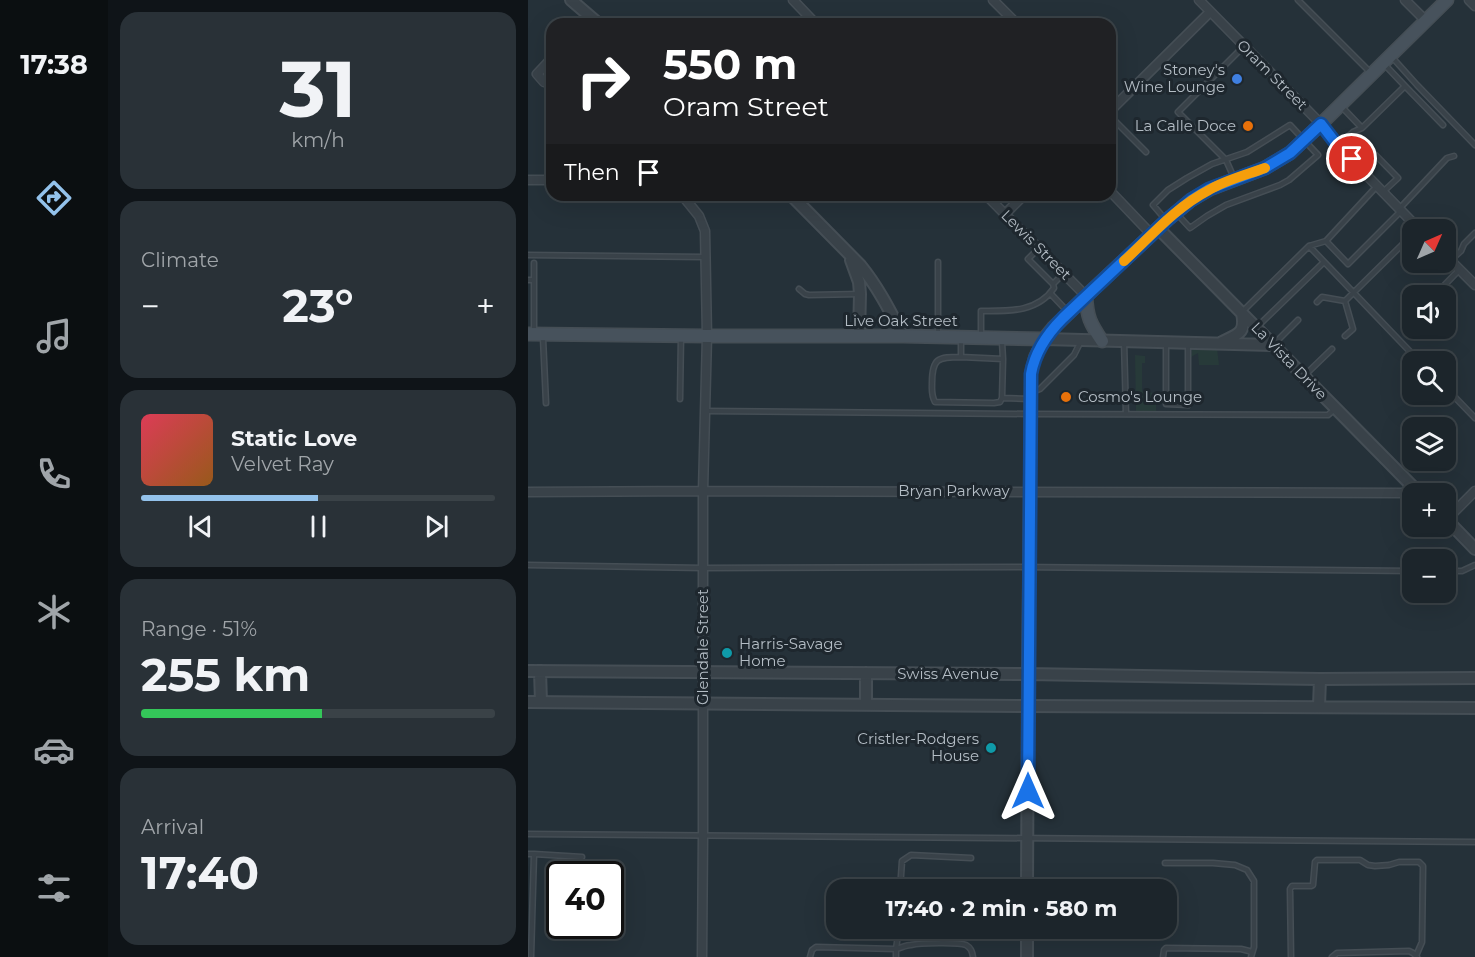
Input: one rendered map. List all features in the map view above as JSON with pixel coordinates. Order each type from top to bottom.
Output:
[{"type":"main road","points":[[1044,339],[1069,312],[1191,200],[1209,189],[1265,168],[1290,153],[1447,0]]},
{"type":"main road","points":[[1086,296],[1087,315],[1102,341]]},
{"type":"main road","name":"Live Oak Street","points":[[535,334],[938,336],[1044,339]]},
{"type":"street","points":[[571,0],[588,18]]},
{"type":"street","points":[[793,0],[810,18]]},
{"type":"street","points":[[993,0],[1011,18]]},
{"type":"street","name":"Oram Street","points":[[1198,0],[1321,124],[1338,146],[1408,219]]},
{"type":"street","points":[[1405,0],[1426,21]]},
{"type":"street","points":[[1469,0],[1475,6]]},
{"type":"street","points":[[1116,105],[1210,12]]},
{"type":"street","points":[[544,82],[537,74],[546,64]]},
{"type":"street","points":[[528,180],[546,180]]},
{"type":"street","name":"La Vista Drive","points":[[1116,195],[1163,224],[1242,313],[1410,483]]},
{"type":"street","name":"Glendale Street","points":[[687,201],[703,222],[705,231],[707,336],[703,491],[702,957]]},
{"type":"street","points":[[797,201],[870,277],[903,336]]},
{"type":"street","name":"Lewis Street","points":[[992,201],[1086,296]]},
{"type":"street","points":[[1005,214],[1018,201]]},
{"type":"street","points":[[849,254],[859,282],[859,336]]},
{"type":"street","points":[[1456,266],[1475,285]]},
{"type":"street","points":[[1221,342],[1237,335],[1242,330],[1244,326],[1242,313]]},
{"type":"street","points":[[1027,879],[1031,396],[1033,364],[1044,339]]},
{"type":"street","name":"Live Oak Street","points":[[1044,339],[1274,345]]},
{"type":"street","points":[[1456,510],[1475,491]]},
{"type":"street","name":"Bryan Parkway","points":[[528,492],[1402,493]]},
{"type":"street","points":[[1456,530],[1475,549]]},
{"type":"street","name":"Swiss Avenue","points":[[528,671],[1028,674],[1320,679],[1475,678]]},
{"type":"street","points":[[540,671],[541,702]]},
{"type":"street","points":[[866,673],[866,704]]},
{"type":"street","points":[[1319,706],[1320,679]]},
{"type":"street","name":"Swiss Avenue","points":[[528,702],[1475,708]]},
{"type":"street","points":[[1027,939],[1027,957]]},
{"type":"lane","points":[[1298,0],[1372,74]]},
{"type":"lane","points":[[1234,179],[1226,160],[1178,112],[1244,46]]},
{"type":"lane","points":[[1387,59],[1405,86],[1443,125]]},
{"type":"lane","points":[[1387,59],[1417,85],[1475,145]]},
{"type":"lane","points":[[1338,146],[1353,132],[1362,128],[1405,86]]},
{"type":"lane","points":[[1340,106],[1362,128]]},
{"type":"lane","points":[[1116,122],[1146,152]]},
{"type":"lane","points":[[1290,125],[1304,140],[1318,155],[1296,175],[1280,184],[1226,205],[1190,228],[1163,224],[1153,205],[1168,190],[1212,164],[1254,148],[1290,125]]},
{"type":"lane","points":[[1242,313],[1309,246],[1326,241],[1380,189],[1398,178],[1353,132]]},
{"type":"lane","points":[[1326,241],[1348,264],[1447,158],[1454,156]]},
{"type":"lane","points":[[1456,254],[1461,251],[1464,244],[1475,233]]},
{"type":"lane","points":[[1345,302],[1402,245]]},
{"type":"lane","points":[[1309,246],[1409,351]]},
{"type":"lane","points":[[1039,248],[1028,259],[1053,284]]},
{"type":"lane","points":[[528,255],[705,257]]},
{"type":"lane","points":[[938,262],[938,336]]},
{"type":"lane","points":[[1257,327],[1324,262]]},
{"type":"lane","points":[[534,263],[535,334],[546,403]]},
{"type":"lane","points":[[1445,285],[1460,270]]},
{"type":"lane","points":[[981,337],[981,311],[1012,311],[1040,302],[1054,288],[1053,284],[1063,273]]},
{"type":"lane","points":[[528,280],[534,280]]},
{"type":"lane","points":[[799,290],[809,295],[860,294]]},
{"type":"lane","points":[[1050,293],[1069,312]]},
{"type":"lane","points":[[528,296],[534,296]]},
{"type":"lane","points":[[1317,302],[1322,297],[1345,302]]},
{"type":"lane","points":[[1345,302],[1353,329],[1346,336]]},
{"type":"lane","points":[[1274,345],[1298,320]]},
{"type":"lane","points":[[680,399],[681,336]]},
{"type":"lane","points":[[961,357],[962,337]]},
{"type":"lane","points":[[1002,338],[1003,359],[1002,398],[1000,402],[934,402],[933,366],[939,359],[961,357],[1003,359]]},
{"type":"lane","points":[[1002,398],[1031,396],[1074,355],[1081,340]]},
{"type":"lane","points":[[1124,341],[1126,414]]},
{"type":"lane","points":[[1166,341],[1166,404],[1188,405],[1188,342]]},
{"type":"lane","points":[[1304,376],[1332,350]]},
{"type":"lane","points":[[1456,398],[1475,418]]},
{"type":"lane","points":[[705,411],[1328,415],[1335,408]]},
{"type":"lane","points":[[528,565],[703,568],[1029,567],[1402,571]]},
{"type":"lane","points":[[1456,571],[1462,571],[1475,565]]},
{"type":"lane","points":[[528,834],[1475,842]]},
{"type":"lane","points":[[528,854],[582,857]]},
{"type":"lane","points":[[530,953],[534,854]]},
{"type":"lane","points":[[901,879],[902,861],[911,855],[971,858]]},
{"type":"lane","points":[[1291,957],[1290,889],[1292,886],[1312,885],[1317,860],[1360,860],[1375,866],[1399,862],[1421,863],[1423,868],[1422,942],[1417,956],[1409,951],[1337,953],[1332,957]]},
{"type":"lane","points":[[1165,863],[1224,864],[1235,865],[1247,870],[1254,881],[1252,955]]},
{"type":"lane","points":[[896,957],[897,939]]},
{"type":"lane","points":[[810,957],[812,950],[816,947],[896,949],[919,944],[961,944],[972,950],[973,957]]},
{"type":"lane","points":[[1163,957],[1164,950],[1167,948],[1241,949],[1249,951],[1252,955]]},
{"type":"green space","points":[[1195,347],[1217,348],[1219,365],[1199,365],[1198,353],[1191,357]]},
{"type":"green space","points":[[1135,355],[1145,356],[1145,363],[1142,363],[1142,390],[1156,393],[1156,412],[1136,411]]},
{"type":"slow traffic","points":[[1124,261],[1191,200],[1209,189],[1265,168]]},
{"type":"place","name":"Stoney's Wine Lounge","points":[[1237,79]]},
{"type":"place","name":"La Calle Doce","points":[[1248,126]]},
{"type":"place","name":"Cosmo's Lounge","points":[[1066,397]]},
{"type":"place","name":"Harris-Savage Home","points":[[727,653]]},
{"type":"place","name":"Cristler-Rodgers House","points":[[991,748]]},
{"type":"route","points":[[1028,791],[1031,374],[1037,352],[1044,339],[1063,318],[1191,200],[1209,189],[1265,168],[1290,153],[1321,124],[1338,146],[1352,159]]}]
